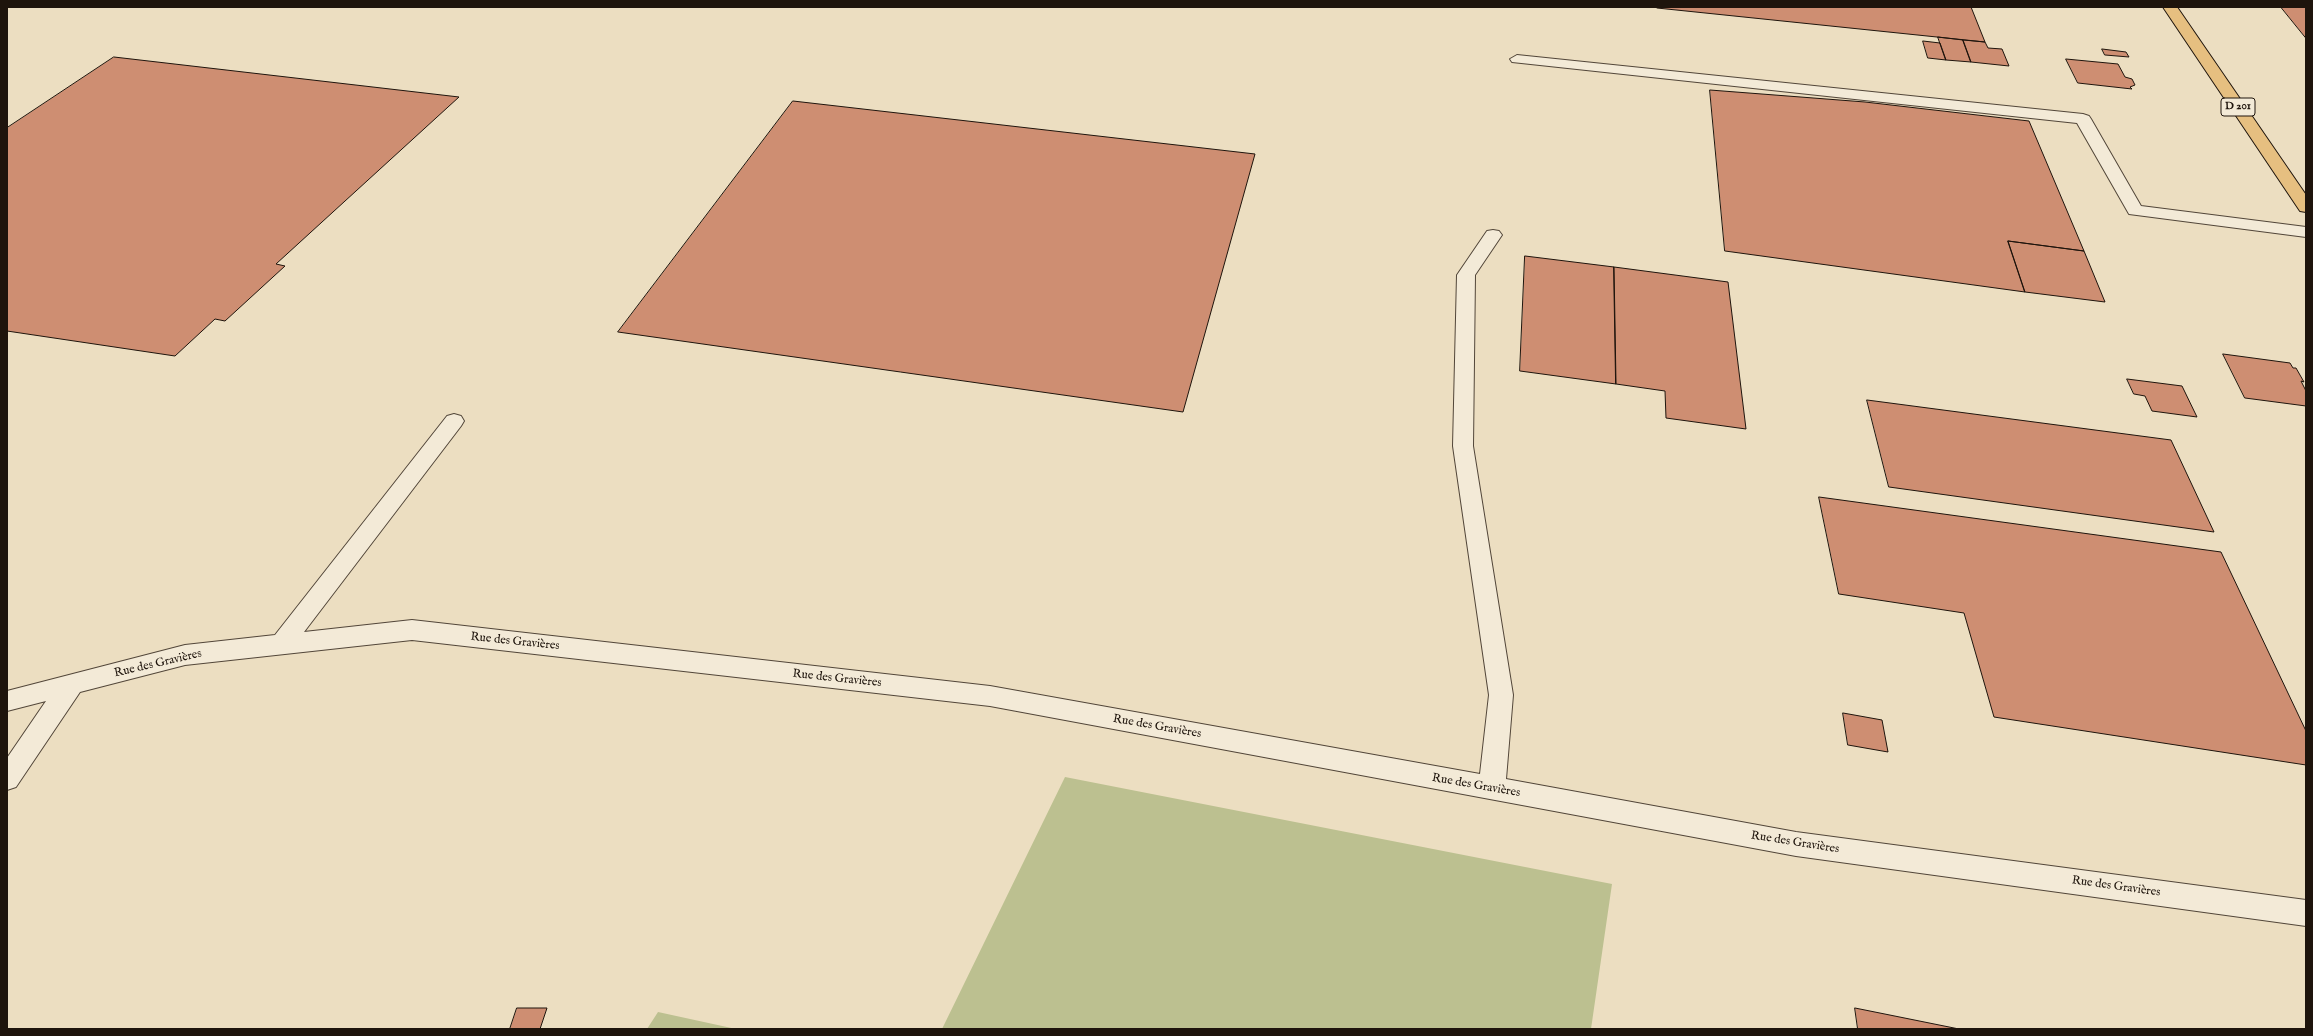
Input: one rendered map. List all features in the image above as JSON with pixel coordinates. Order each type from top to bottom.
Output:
[{"type":"main road","name":"D 201","points":[[2170,7],[2306,207]]},
{"type":"street","points":[[1517,59],[2083,119],[2135,210],[2306,232]]},
{"type":"street","points":[[1492,235],[1466,275],[1463,446],[1501,694],[1492,789]]},
{"type":"street","points":[[281,645],[454,421]]},
{"type":"street","name":"Rue des Gravières","points":[[7,701],[185,655],[412,630],[990,696],[1796,844],[2306,913]]},
{"type":"street","points":[[7,779],[72,684]]},
{"type":"green space","points":[[1065,777],[1612,884],[1591,1029],[942,1029]]},
{"type":"green space","points":[[658,1012],[736,1029],[647,1029]]},
{"type":"building","points":[[1971,7],[1985,42],[1657,8]]},
{"type":"building","points":[[2281,7],[2306,7],[2306,38]]},
{"type":"building","points":[[1938,37],[1963,40],[1971,62],[1946,60]]},
{"type":"building","points":[[1963,40],[1985,42],[1988,48],[2002,49],[2009,66],[1971,62]]},
{"type":"building","points":[[1923,41],[1940,43],[1946,60],[1928,58]]},
{"type":"building","points":[[2102,49],[2126,52],[2129,57],[2105,55]]},
{"type":"building","points":[[114,57],[459,97],[276,264],[285,266],[225,321],[215,319],[175,356],[7,331],[7,128]]},
{"type":"building","points":[[2066,59],[2118,64],[2125,77],[2132,79],[2135,85],[2130,87],[2132,89],[2078,83]]},
{"type":"building","points":[[1710,90],[1865,102],[2029,121],[2084,251],[2008,241],[2025,292],[1725,251]]},
{"type":"building","points":[[793,101],[1255,154],[1183,412],[618,332]]},
{"type":"building","points":[[2008,241],[2084,251],[2105,302],[2025,292]]},
{"type":"building","points":[[1525,256],[1614,267],[1616,384],[1520,371]]},
{"type":"building","points":[[1614,267],[1728,282],[1746,429],[1666,418],[1665,391],[1616,384]]},
{"type":"building","points":[[2223,354],[2290,363],[2293,368],[2296,368],[2304,382],[2301,381],[2306,391],[2306,406],[2245,398]]},
{"type":"building","points":[[2127,379],[2182,386],[2197,417],[2152,411],[2145,396],[2134,394]]},
{"type":"building","points":[[1867,400],[2171,440],[2214,532],[1889,487]]},
{"type":"building","points":[[1819,497],[2221,552],[2306,731],[2306,765],[1994,717],[1964,613],[1839,594]]},
{"type":"building","points":[[1843,713],[1882,720],[1888,752],[1848,745]]},
{"type":"building","points":[[517,1008],[547,1008],[540,1029],[510,1029]]},
{"type":"building","points":[[1855,1008],[1959,1029],[1858,1029]]}]
